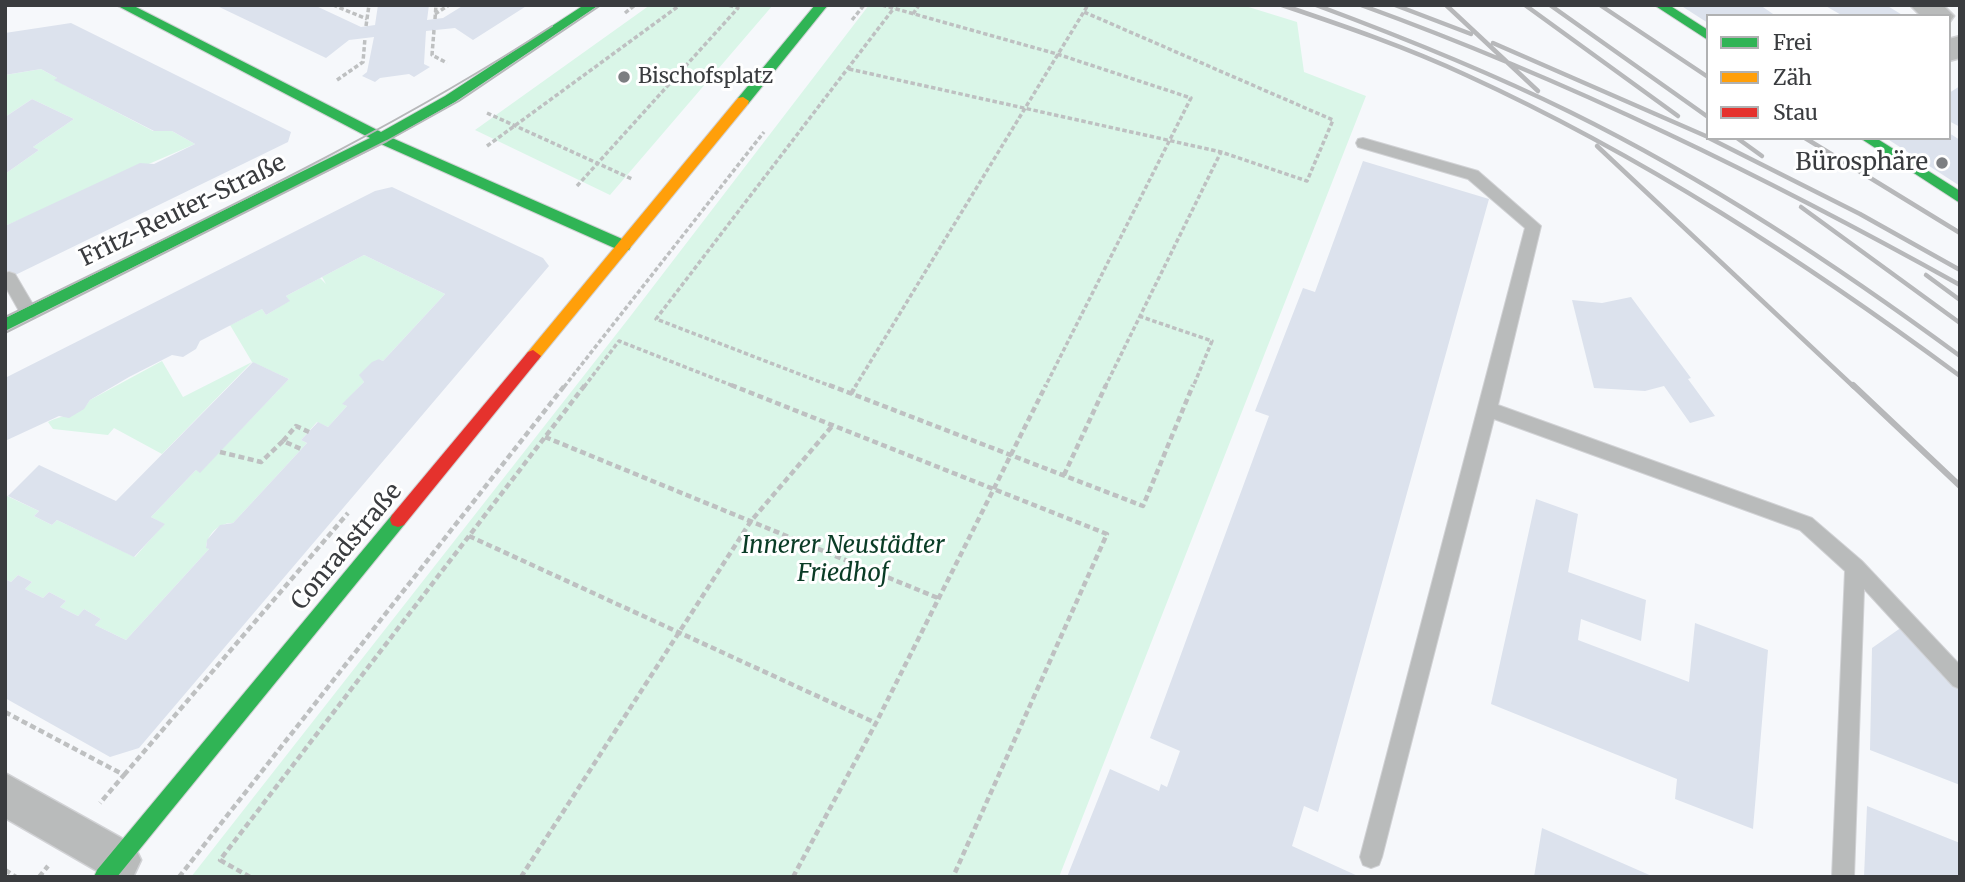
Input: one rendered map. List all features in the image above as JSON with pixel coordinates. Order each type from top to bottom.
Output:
[{"type":"street","points":[[122,5],[381,138],[624,246],[822,5]]},
{"type":"street","points":[[381,138],[450,99],[593,5]]},
{"type":"street","points":[[1660,5],[1706,35]]},
{"type":"street","name":"Fritz-Reuter-Straße","points":[[5,325],[381,138]]},
{"type":"street","points":[[1869,140],[1960,198]]},
{"type":"street","name":"Conradstraße","points":[[111,868],[624,246]]},
{"type":"street","points":[[5,794],[111,868]]},
{"type":"lane","points":[[1363,143],[1473,175],[1533,226],[1371,858]]},
{"type":"lane","points":[[9,278],[29,313]]},
{"type":"lane","points":[[1488,409],[1806,524],[1855,567],[1960,678]]},
{"type":"lane","points":[[1843,877],[1855,567]]},
{"type":"path","points":[[333,5],[367,19]]},
{"type":"path","points":[[366,26],[369,5]]},
{"type":"path","points":[[435,19],[436,5]]},
{"type":"path","points":[[435,13],[449,5]]},
{"type":"path","points":[[487,146],[681,5]]},
{"type":"path","points":[[577,186],[738,8],[728,5]]},
{"type":"path","points":[[847,27],[864,5]]},
{"type":"path","points":[[793,877],[876,723],[1191,97],[1057,54],[883,5]]},
{"type":"path","points":[[913,14],[919,5]]},
{"type":"path","points":[[851,394],[1088,5]]},
{"type":"path","points":[[894,8],[656,319],[1143,506],[1212,341],[1139,316]]},
{"type":"path","points":[[849,69],[1221,152],[1307,181],[1333,120],[1084,12]]},
{"type":"path","points":[[432,55],[434,30]]},
{"type":"path","points":[[308,101],[362,62],[365,38]]},
{"type":"path","points":[[484,111],[632,179]]},
{"type":"path","points":[[179,877],[770,124]]},
{"type":"path","points":[[1064,475],[1221,152]]},
{"type":"path","points":[[250,877],[220,860],[619,341],[1107,534],[953,877]]},
{"type":"path","points":[[521,877],[751,521],[833,425]]},
{"type":"path","points":[[220,452],[261,462],[296,426],[309,432]]},
{"type":"path","points":[[545,437],[938,598]]},
{"type":"path","points":[[283,441],[301,449]]},
{"type":"path","points":[[469,536],[876,723]]},
{"type":"path","points":[[5,870],[16,877]]},
{"type":"green space","points":[[650,5],[773,5],[610,195],[475,130]]},
{"type":"green space","name":"Innerer Neustädter Friedhof","points":[[869,5],[1242,5],[1297,22],[1304,72],[1366,96],[1059,877],[191,877],[629,318]]},
{"type":"green space","points":[[41,69],[57,78],[55,80],[153,131],[172,131],[195,144],[5,226],[5,174],[39,150],[33,147],[74,119],[32,99],[5,117],[5,75]]},
{"type":"green space","points":[[364,255],[445,294],[383,361],[379,359],[360,375],[364,382],[343,404],[347,406],[328,427],[317,422],[301,440],[307,443],[233,523],[223,524],[212,533],[206,547],[209,549],[126,640],[95,625],[101,619],[84,609],[78,616],[60,607],[66,601],[49,592],[43,598],[25,589],[32,582],[18,575],[11,582],[5,579],[5,495],[39,511],[34,516],[52,525],[57,520],[135,557],[164,524],[151,517],[196,470],[200,472],[289,379],[252,362],[230,325],[262,309],[266,315],[289,301],[286,296],[320,278],[326,284],[322,277]]},
{"type":"green space","points":[[162,361],[183,397],[252,362],[162,454],[114,428],[108,435],[53,429],[48,422],[81,410],[90,400]]},
{"type":"building","points":[[215,5],[314,5],[361,27],[375,25],[378,5],[429,5],[427,20],[443,18],[464,5],[528,5],[473,40],[455,28],[426,31],[424,64],[430,67],[414,77],[409,74],[380,78],[375,82],[362,76],[367,72],[374,37],[349,40],[326,58]]},
{"type":"building","points":[[1680,5],[1760,5],[1773,14],[1706,14],[1706,22]]},
{"type":"building","points":[[1824,5],[1886,5],[1901,14],[1840,14]]},
{"type":"building","points":[[71,23],[291,132],[288,142],[5,280],[5,226],[140,163],[154,164],[195,144],[172,131],[154,131],[54,80],[57,78],[41,69],[5,75],[5,33]]},
{"type":"building","points":[[1960,86],[1960,127],[1951,122],[1951,92]]},
{"type":"building","points":[[32,99],[74,119],[33,147],[39,150],[5,174],[5,117]]},
{"type":"building","name":"Bürosphäre","points":[[1951,134],[1960,140],[1960,186],[1889,140],[1951,140]]},
{"type":"building","points":[[1363,161],[1489,199],[1318,812],[1304,806],[1292,846],[1360,877],[1067,877],[1110,769],[1159,791],[1161,784],[1167,787],[1180,751],[1150,738],[1269,416],[1255,411],[1303,288],[1315,292]]},
{"type":"building","points":[[392,187],[543,258],[549,266],[139,748],[110,757],[5,698],[5,579],[11,582],[18,575],[32,582],[25,589],[43,598],[49,592],[66,601],[60,607],[78,616],[84,609],[101,619],[95,625],[126,640],[209,549],[206,548],[207,540],[220,525],[233,523],[307,443],[301,440],[318,422],[328,427],[347,406],[342,404],[364,382],[359,375],[372,362],[379,359],[383,361],[445,294],[364,255],[286,296],[290,301],[266,315],[262,309],[200,341],[196,349],[183,357],[172,355],[129,377],[90,400],[84,409],[69,418],[59,416],[5,441],[5,378],[375,191]]},
{"type":"building","points":[[1631,297],[1691,378],[1688,379],[1715,416],[1690,423],[1664,386],[1645,391],[1594,388],[1572,300],[1602,303]]},
{"type":"building","points":[[253,362],[289,379],[200,473],[196,470],[151,517],[165,524],[134,557],[57,520],[52,525],[34,516],[39,511],[8,496],[39,465],[116,501]]},
{"type":"building","points":[[1536,499],[1578,514],[1568,572],[1646,600],[1641,641],[1581,619],[1578,640],[1689,682],[1695,623],[1768,650],[1753,829],[1675,799],[1677,779],[1491,704]]},
{"type":"building","points":[[1902,627],[1960,684],[1960,785],[1870,750],[1872,648]]},
{"type":"building","points":[[1867,806],[1960,843],[1960,877],[1864,877]]},
{"type":"building","points":[[1542,828],[1654,877],[1534,877]]},
{"type":"tram line","points":[[5,333],[387,141],[459,101],[601,5]]},
{"type":"tram line","points":[[5,317],[352,143],[420,106],[552,26]]},
{"type":"railway","points":[[1282,5],[1375,37],[1443,65],[1532,106],[1596,140],[1782,252],[1960,376]]},
{"type":"railway","points":[[1316,5],[1476,69],[1621,138],[1770,225],[1960,356]]},
{"type":"railway","points":[[1361,5],[1508,63]]},
{"type":"railway","points":[[1395,5],[1471,34]]},
{"type":"railway","points":[[1446,5],[1508,63]]},
{"type":"railway","points":[[1525,5],[1678,116]]},
{"type":"railway","points":[[1550,5],[1706,116]]},
{"type":"railway","points":[[1600,5],[1706,76]]},
{"type":"railway","points":[[1493,43],[1706,136]]},
{"type":"railway","points":[[1508,63],[1740,169],[1960,285]]},
{"type":"railway","points":[[1508,63],[1538,91]]},
{"type":"railway","points":[[1713,140],[1860,214],[1960,270]]},
{"type":"railway","points":[[1740,140],[1762,156]]},
{"type":"railway","points":[[1808,140],[1960,233]]},
{"type":"railway","points":[[1597,146],[1854,387]]},
{"type":"railway","points":[[1801,207],[1960,323]]},
{"type":"railway","points":[[1926,275],[1960,300]]},
{"type":"railway","points":[[1853,385],[1960,486]]},
{"type":"traffic: fast","points":[[122,5],[387,141],[624,246]]},
{"type":"traffic: fast","points":[[5,325],[381,138],[450,99],[593,5]]},
{"type":"traffic: fast","points":[[743,101],[822,5]]},
{"type":"traffic: fast","points":[[1660,5],[1706,35]]},
{"type":"traffic: fast","points":[[1869,140],[1960,198]]},
{"type":"traffic: fast","points":[[104,877],[398,520]]},
{"type":"traffic: slow","points":[[533,356],[743,101]]},
{"type":"traffic: jam","points":[[398,520],[533,356]]},
{"type":"place","name":"Bischofsplatz","points":[[624,77]]},
{"type":"place","name":"Bürosphäre","points":[[1942,163]]}]
